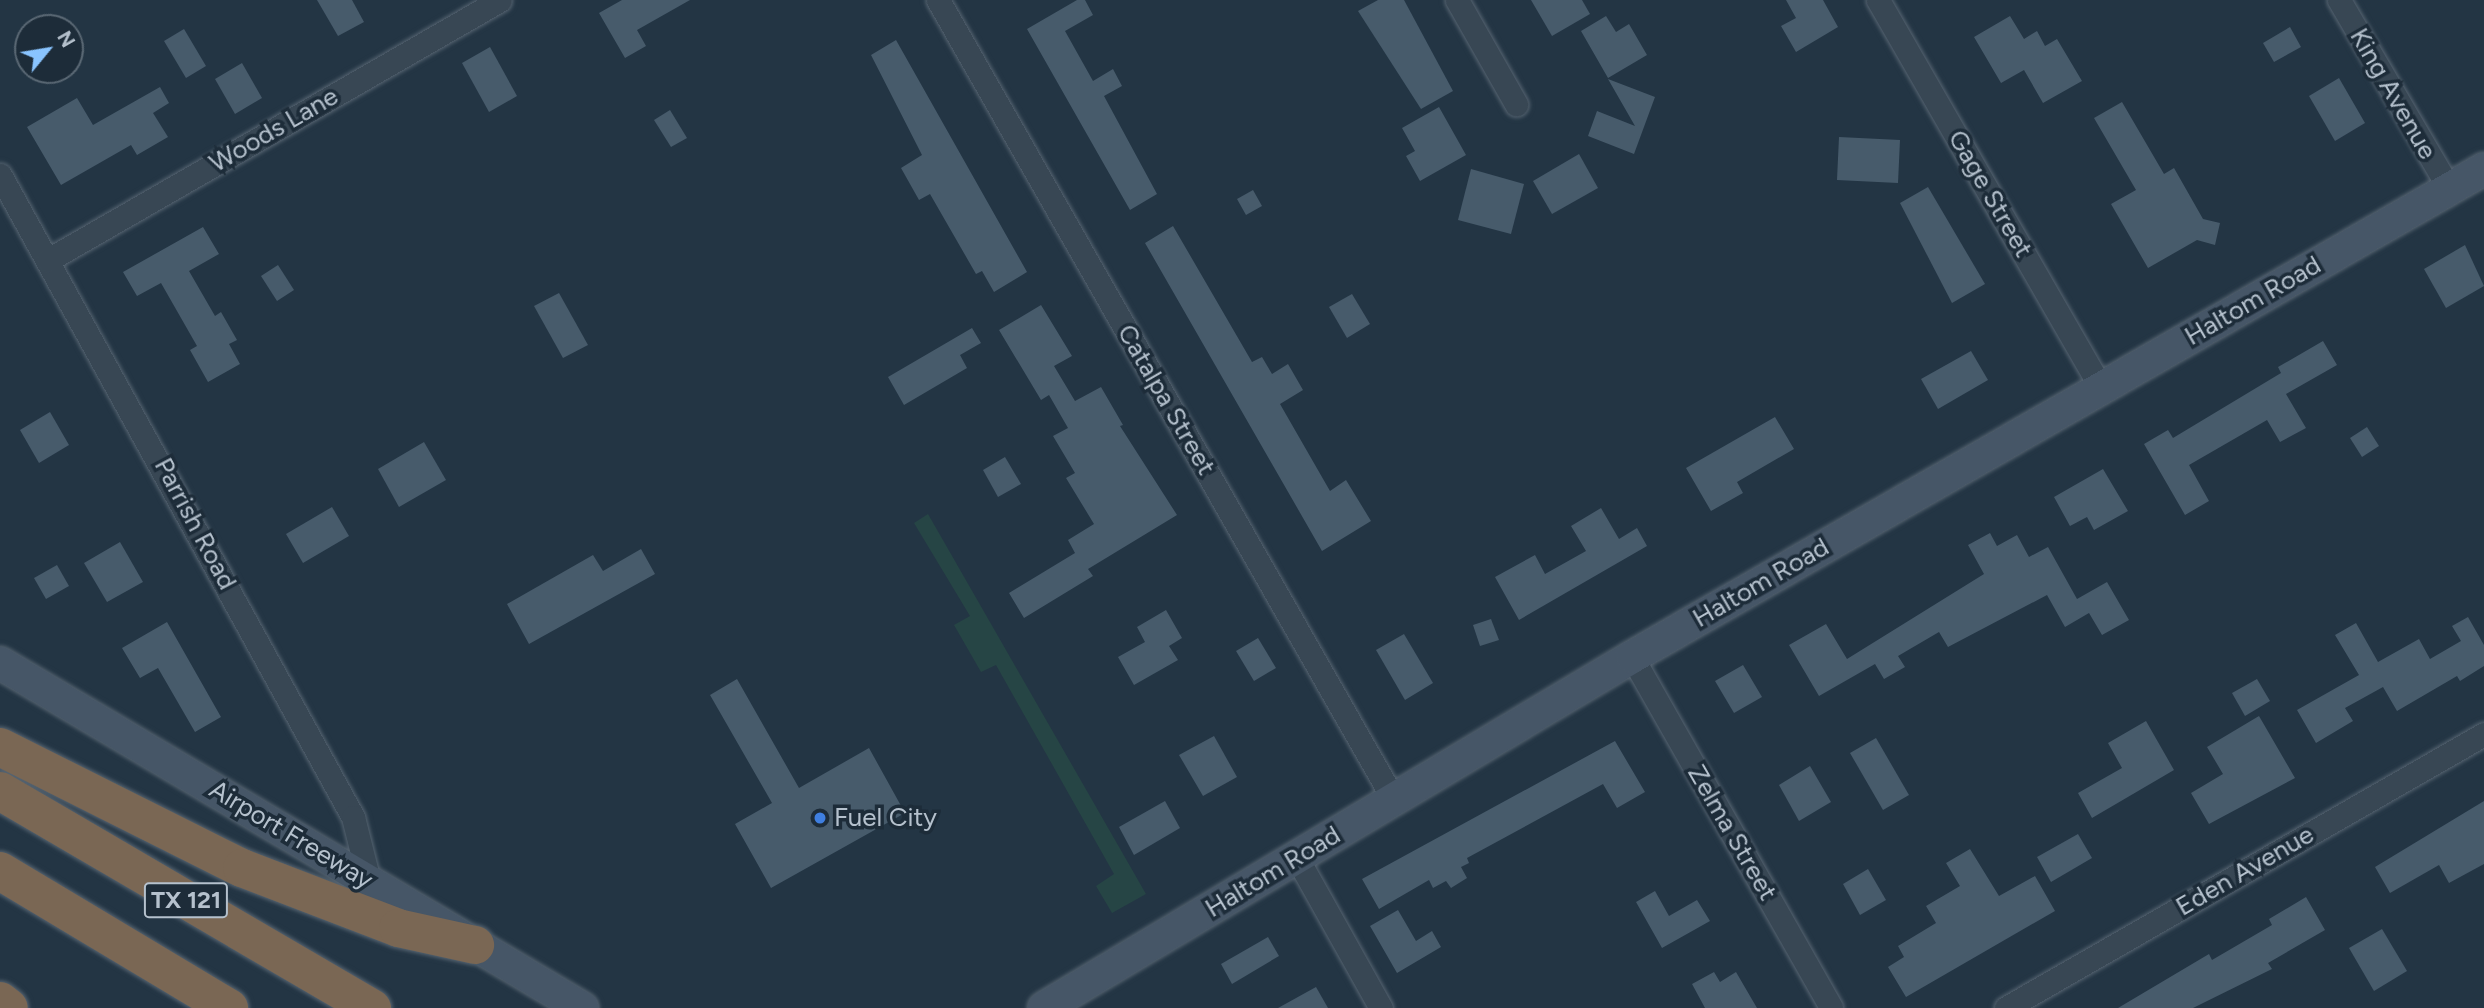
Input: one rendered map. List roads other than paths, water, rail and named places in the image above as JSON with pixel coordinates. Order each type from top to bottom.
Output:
[{"type":"highway","points":[[0,747],[242,868],[398,928],[475,945]]},
{"type":"highway","name":"TX 121","points":[[0,791],[372,1008]]},
{"type":"highway","name":"TX 121","points":[[0,871],[229,1008]]},
{"type":"highway","points":[[0,1001],[9,1008]]},
{"type":"main road","name":"Haltom Road","points":[[1044,1008],[1632,657],[2484,169]]},
{"type":"main road","name":"Airport Freeway","points":[[0,663],[582,1008]]},
{"type":"street","name":"Woods Lane","points":[[48,260],[500,0]]},
{"type":"street","name":"Catalpa Street","points":[[938,0],[1394,800]]},
{"type":"street","points":[[1457,0],[1516,104]]},
{"type":"street","name":"Gage Street","points":[[1878,0],[2101,388]]},
{"type":"street","name":"King Avenue","points":[[2339,0],[2449,188]]},
{"type":"street","name":"Parrish Road","points":[[0,175],[353,817],[369,881]]},
{"type":"street","name":"Zelma Street","points":[[1632,657],[1831,1008]]},
{"type":"street","name":"Eden Avenue","points":[[2006,1008],[2484,734]]},
{"type":"street","points":[[1297,858],[1381,1008]]},
{"type":"place","name":"Fuel City","points":[[820,818]]}]
